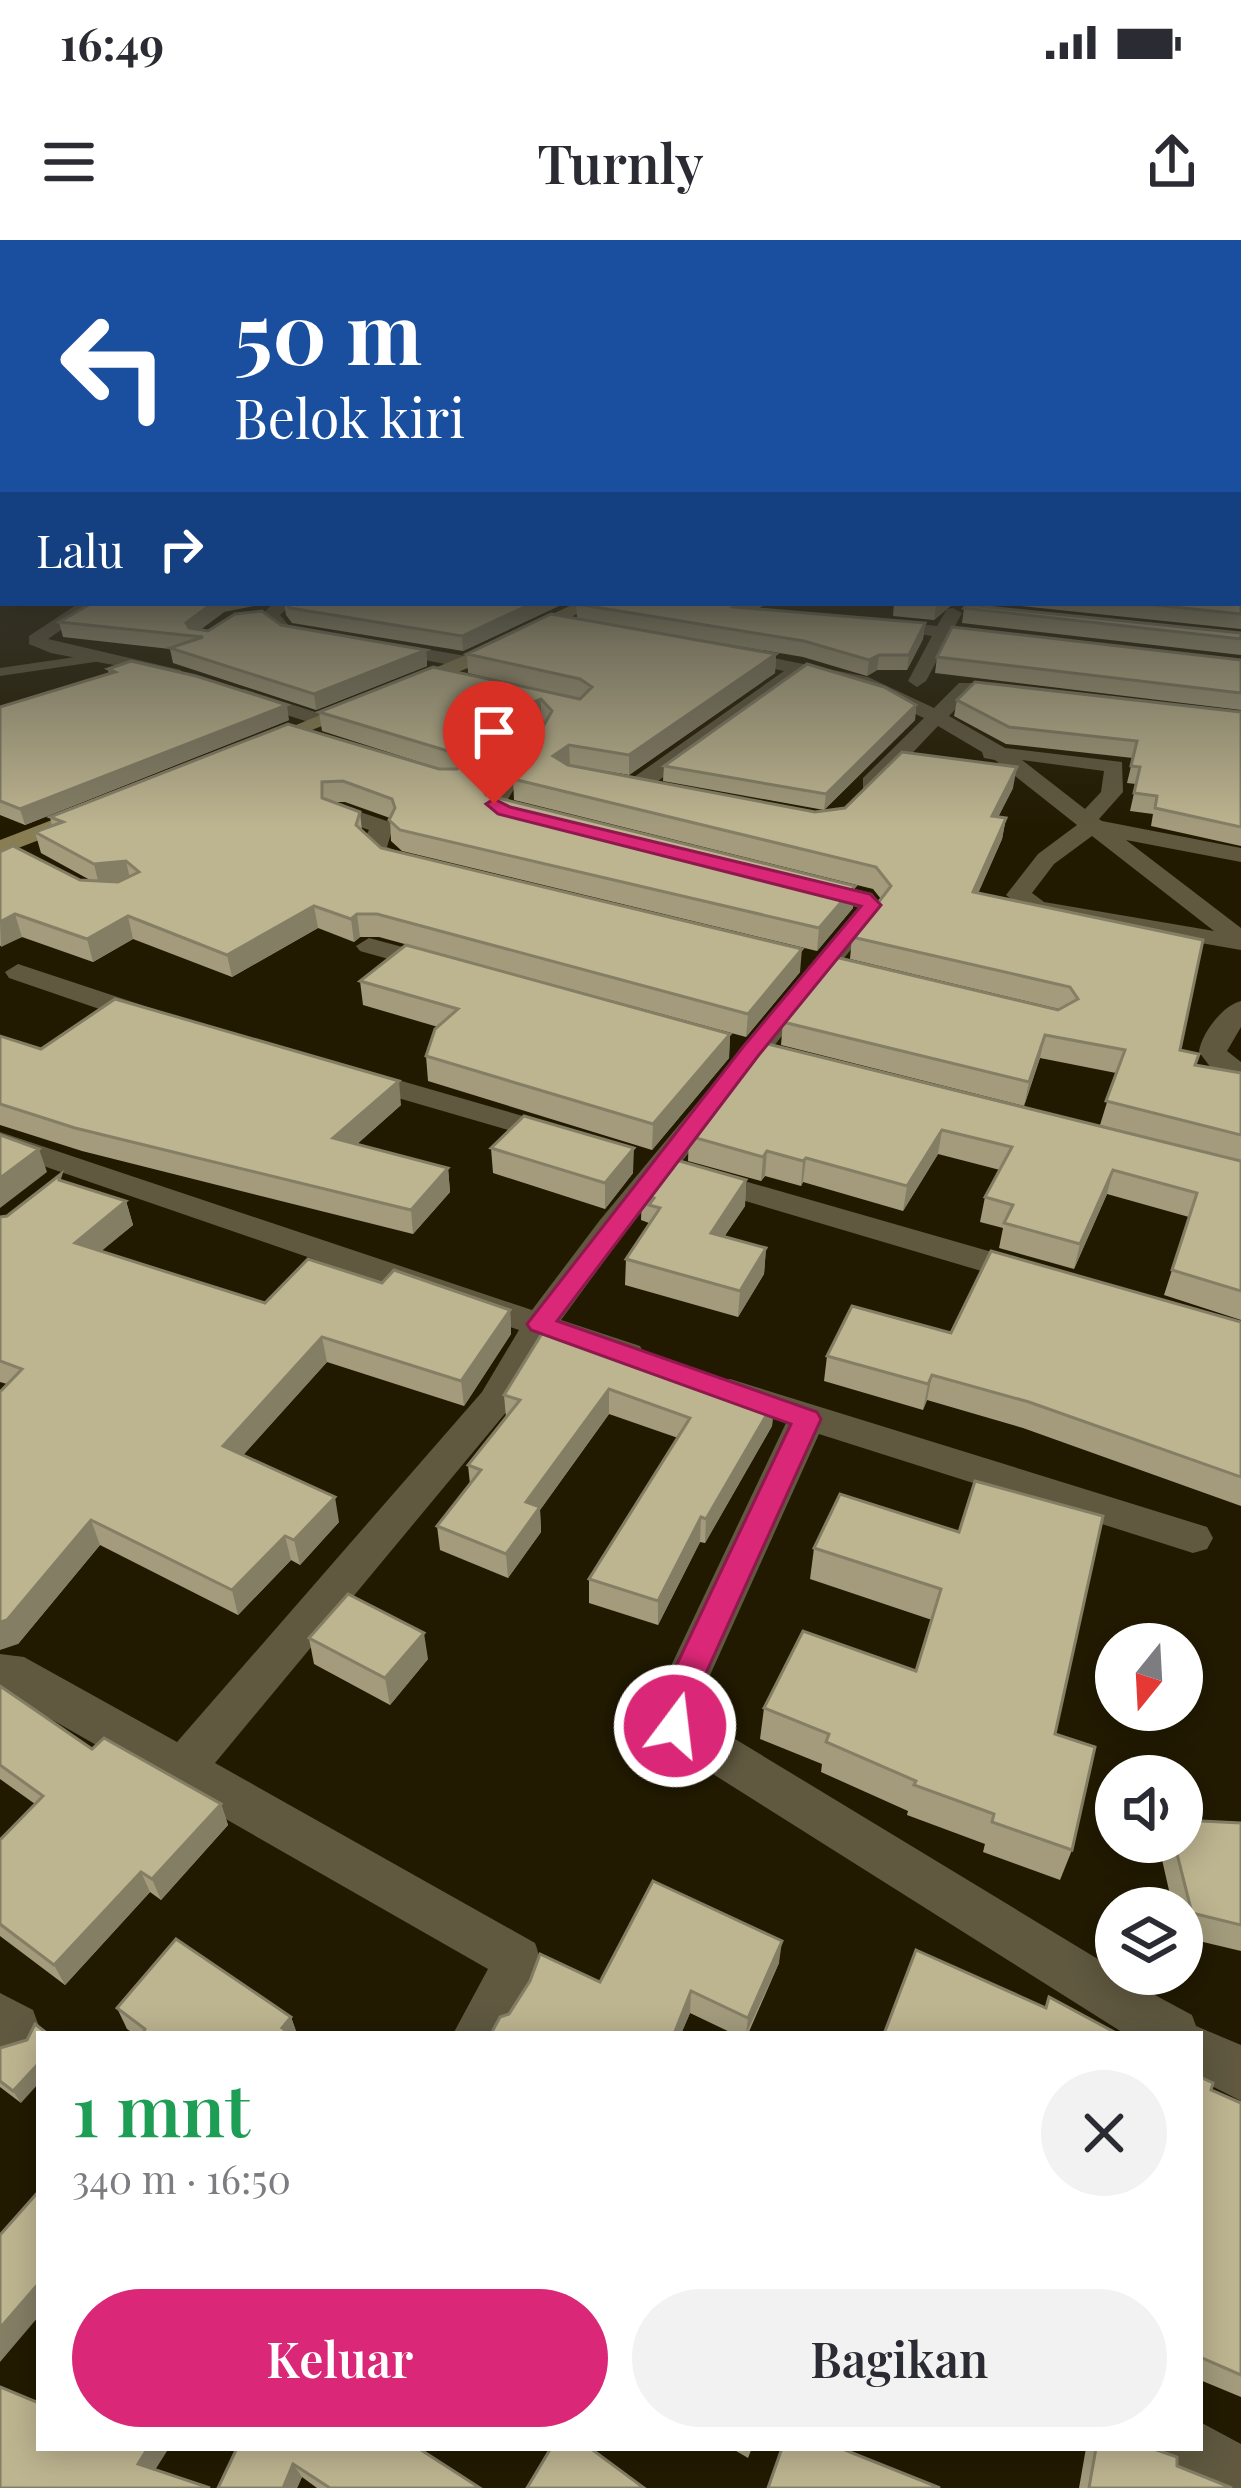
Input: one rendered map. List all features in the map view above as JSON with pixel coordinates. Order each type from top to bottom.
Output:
[{"type":"main road","points":[[245,750],[561,627],[573,617]]},
{"type":"main road","points":[[9,850],[92,811]]},
{"type":"street","points":[[70,617],[35,640],[52,648],[205,681]]},
{"type":"street","points":[[280,617],[284,631],[340,640]]},
{"type":"street","points":[[916,681],[950,617]]},
{"type":"street","points":[[848,620],[1010,640]]},
{"type":"street","points":[[363,643],[466,662]]},
{"type":"street","points":[[761,659],[780,647]]},
{"type":"street","points":[[989,690],[916,681],[862,687],[791,675],[761,659],[712,654],[791,675],[891,694],[1086,823],[1241,942]]},
{"type":"street","points":[[635,787],[791,675]]},
{"type":"street","points":[[434,676],[475,685]]},
{"type":"street","points":[[862,687],[933,721]]},
{"type":"street","points":[[228,688],[322,720]]},
{"type":"street","points":[[851,803],[906,762],[933,721],[966,688]]},
{"type":"street","points":[[538,728],[494,804],[549,822]]},
{"type":"street","points":[[289,732],[325,743]]},
{"type":"street","points":[[1004,767],[1097,760],[1114,766],[1115,786],[1107,803],[1046,859],[1019,899],[1037,908],[1241,942]]},
{"type":"street","points":[[336,811],[382,826],[374,843],[382,855],[427,867]]},
{"type":"street","points":[[1086,823],[1241,855]]},
{"type":"street","points":[[183,1768],[495,1401],[540,1324],[651,1163],[809,964],[872,905],[863,898],[796,882]]},
{"type":"street","points":[[369,946],[475,976]]},
{"type":"street","points":[[809,964],[863,977]]},
{"type":"street","points":[[18,972],[191,1029]]},
{"type":"street","points":[[1241,1009],[1214,1042],[1213,1052],[1224,1066],[1241,1072]]},
{"type":"street","points":[[740,1049],[795,1063]]},
{"type":"street","points":[[326,1068],[595,1146]]},
{"type":"street","points":[[0,1141],[651,1364]]},
{"type":"street","points":[[651,1163],[1062,1283]]},
{"type":"street","points":[[49,1192],[82,1166]]},
{"type":"street","points":[[696,1379],[807,1419],[1193,1538]]},
{"type":"street","points":[[807,1419],[675,1704],[675,1726],[1168,2031]]},
{"type":"street","points":[[0,1672],[9,1670],[517,1960],[515,1972],[481,2031]]},
{"type":"street","points":[[1203,2053],[1241,2074]]},
{"type":"street","points":[[1191,2451],[1241,2480]]},
{"type":"lane","points":[[0,672],[103,657]]},
{"type":"building","points":[[68,617],[194,617],[186,623],[189,628],[208,631],[230,617],[270,617],[281,625],[426,650],[314,694],[170,648],[203,637],[59,622]]},
{"type":"building","points":[[345,617],[503,617],[462,636]]},
{"type":"building","points":[[545,617],[567,617],[776,654],[629,755],[569,745],[553,756],[568,765],[815,812],[845,808],[902,752],[1017,767],[992,816],[1006,818],[973,892],[1203,940],[1180,1050],[1199,1054],[1195,1065],[1241,1073],[1241,1135],[1106,1101],[1125,1050],[1045,1035],[1029,1082],[783,1022],[835,957],[1058,1010],[1078,999],[1070,987],[852,937],[891,886],[876,867],[513,779],[552,711],[541,699],[524,706],[478,781],[486,795],[855,886],[819,928],[400,830],[389,820],[395,808],[392,799],[343,781],[322,782],[322,798],[360,812],[356,825],[381,848],[802,949],[748,1014],[377,914],[357,914],[351,919],[314,906],[227,955],[128,916],[87,939],[15,914],[0,922],[0,852],[13,846],[80,880],[118,882],[139,872],[126,861],[94,864],[35,832],[63,822],[50,817],[288,724],[439,769],[457,769],[463,762],[461,755],[319,712],[433,667],[580,699],[592,687],[580,679],[467,654]]},
{"type":"building","points":[[656,617],[852,617],[925,623],[909,655],[879,655],[869,660],[804,641]]},
{"type":"building","points":[[1044,617],[1241,633],[1241,639]]},
{"type":"building","points":[[952,627],[1241,660],[1241,693],[937,657]]},
{"type":"building","points":[[131,661],[287,705],[20,809],[0,801],[0,707],[115,672],[108,669]]},
{"type":"building","points":[[807,664],[884,687],[916,705],[826,794],[664,766]]},
{"type":"building","points":[[975,682],[1241,712],[1241,827],[1155,808],[1157,796],[1134,793],[1140,767],[1131,766],[1137,741],[1009,727],[957,700]]},
{"type":"building","points":[[406,945],[730,1034],[653,1124],[426,1056],[435,1029],[458,1009],[360,981]]},
{"type":"building","points":[[115,999],[399,1081],[333,1138],[448,1168],[411,1210],[75,1128],[0,1104],[0,1036],[41,1049]]},
{"type":"building","points":[[764,1043],[1241,1161],[1241,1291],[1172,1270],[1197,1193],[1113,1170],[1080,1244],[1004,1223],[1013,1205],[985,1197],[1012,1147],[942,1130],[907,1186],[806,1158],[767,1151],[763,1157],[689,1136]]},
{"type":"building","points":[[524,1116],[634,1148],[605,1183],[491,1148]]},
{"type":"building","points":[[0,1135],[39,1149],[0,1178]]},
{"type":"building","points":[[669,1158],[746,1180],[711,1233],[766,1248],[740,1291],[626,1259],[660,1208],[649,1205],[654,1198],[642,1194]]},
{"type":"building","points":[[61,1174],[59,1180],[126,1201],[75,1243],[265,1303],[308,1259],[382,1283],[394,1270],[510,1310],[461,1381],[322,1337],[223,1446],[335,1497],[294,1540],[285,1536],[232,1590],[91,1520],[7,1620],[0,1622],[0,1392],[22,1369],[0,1361],[0,1217]]},
{"type":"building","points":[[991,1251],[1241,1322],[1241,1477],[1029,1402],[932,1375],[928,1384],[827,1356],[852,1306],[951,1333]]},
{"type":"building","points":[[546,1327],[774,1402],[706,1519],[701,1517],[658,1601],[589,1579],[690,1418],[609,1389],[526,1502],[540,1507],[506,1554],[437,1526],[481,1470],[468,1465],[520,1400],[504,1395]]},
{"type":"building","points":[[975,1481],[1103,1516],[1055,1734],[1095,1747],[1072,1850],[992,1822],[994,1814],[914,1785],[916,1781],[826,1742],[829,1734],[764,1708],[803,1631],[916,1671],[941,1589],[814,1548],[840,1494],[959,1532]]},
{"type":"building","points":[[348,1594],[424,1633],[385,1678],[309,1638]]},
{"type":"building","points":[[0,1686],[92,1749],[104,1738],[221,1804],[152,1879],[141,1872],[54,1965],[0,1924],[0,1840],[43,1796],[0,1765]]},
{"type":"building","points":[[1203,1821],[1241,1823],[1241,1925],[1203,1916],[1203,1887],[1185,1887],[1179,1863],[1203,1863]]},
{"type":"building","points":[[653,1881],[782,1941],[748,2018],[691,1991],[675,2031],[493,2031],[530,1981],[540,1954],[600,1982]]},
{"type":"building","points":[[176,1939],[291,2017],[282,2028],[286,2031],[144,2031],[117,2008]]},
{"type":"building","points":[[916,1950],[1046,2008],[1049,1997],[1112,2031],[885,2031]]},
{"type":"building","points":[[35,2024],[44,2031],[36,2031],[36,2066],[13,2091],[0,2081],[0,2048],[27,2040]]},
{"type":"building","points":[[1203,2078],[1213,2083],[1211,2090],[1241,2103],[1241,2375],[1203,2358]]},
{"type":"building","points":[[36,2194],[36,2286],[0,2328],[0,2235]]},
{"type":"building","points":[[0,2387],[36,2402],[36,2451],[146,2451],[138,2464],[210,2488],[0,2488]]},
{"type":"building","points":[[236,2451],[423,2451],[480,2488],[330,2488],[293,2464],[283,2488],[218,2488]]},
{"type":"building","points":[[549,2451],[594,2451],[644,2488],[527,2488]]},
{"type":"building","points":[[781,2451],[848,2451],[940,2488],[768,2488]]},
{"type":"building","points":[[1095,2451],[1160,2451],[1177,2457],[1177,2466],[1232,2488],[1089,2488]]},
{"type":"route","points":[[494,804],[504,811],[863,898],[872,905],[612,1227],[540,1324],[807,1419],[675,1704],[675,1726]]}]
